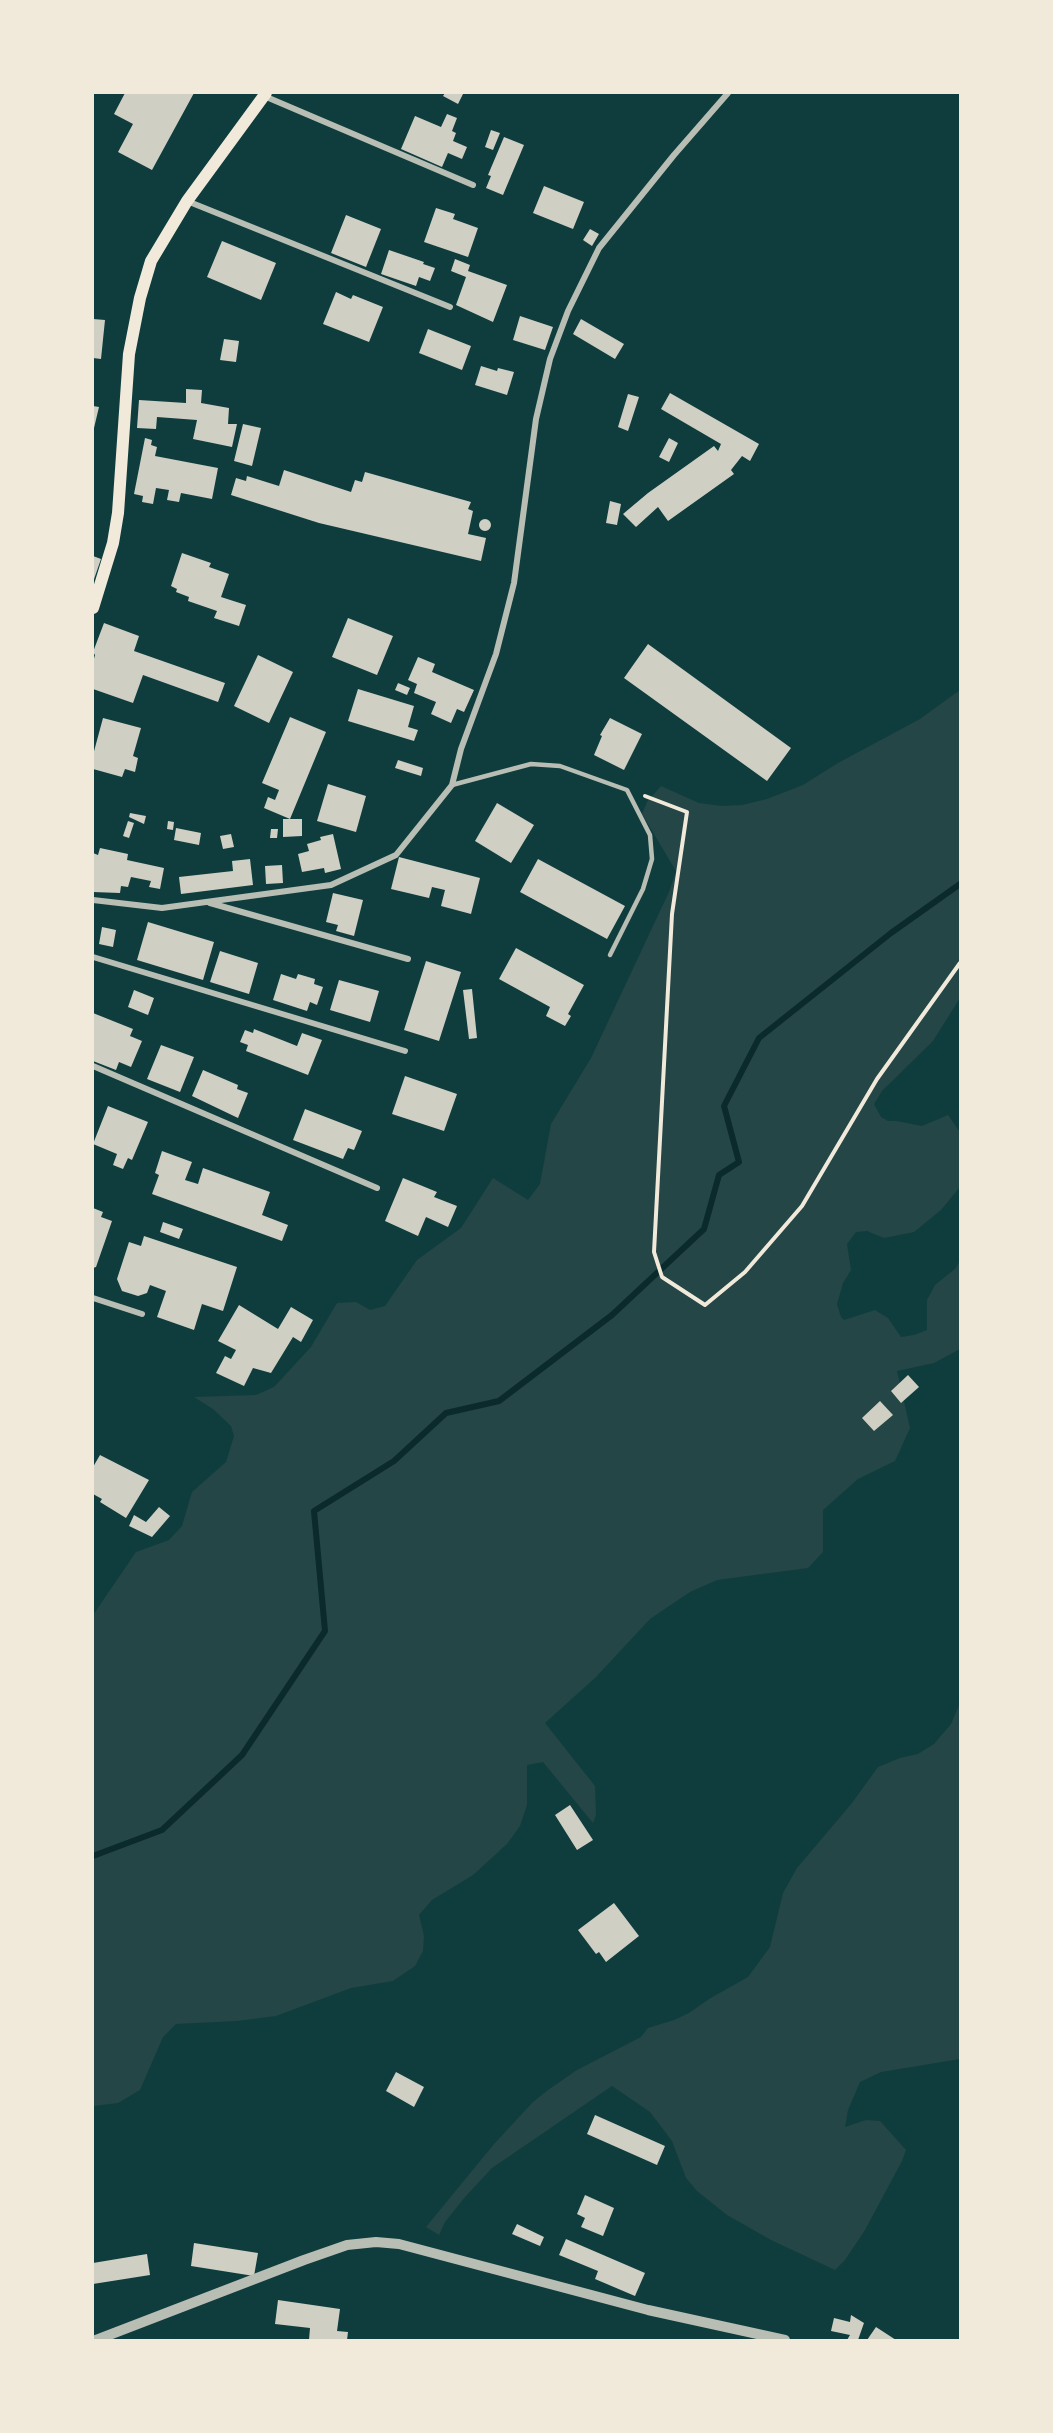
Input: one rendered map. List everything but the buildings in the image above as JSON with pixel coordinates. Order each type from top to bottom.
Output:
[{"type":"main road","points":[[93,608],[113,543],[118,513],[129,354],[140,298],[151,261],[187,201],[265,95]]},
{"type":"street","points":[[93,900],[162,908],[331,885],[396,855],[452,784],[461,748],[496,654],[514,583],[536,419],[550,359],[568,311],[600,248],[674,155],[728,93]]},
{"type":"street","points":[[265,95],[473,185]]},
{"type":"street","points":[[187,201],[450,307]]},
{"type":"street","points":[[206,902],[408,959]]},
{"type":"street","points":[[93,957],[405,1051]]},
{"type":"street","points":[[93,1066],[377,1188]]},
{"type":"street","points":[[93,1298],[142,1314]]},
{"type":"street","points":[[96,2340],[347,2245],[376,2242],[399,2244],[648,2310],[785,2340]]},
{"type":"lane","points":[[452,784],[531,764],[560,765],[627,790],[650,835],[652,859],[643,889],[610,955]]},
{"type":"path","points":[[627,790],[687,812],[672,914],[654,1252],[662,1278],[705,1305],[745,1272],[802,1206],[877,1078],[960,963]]},
{"type":"shaded area","points":[[960,690],[960,998],[933,1041],[882,1091],[874,1104],[881,1117],[888,1121],[922,1126],[948,1115],[960,1132],[960,1187],[941,1210],[914,1232],[884,1238],[867,1231],[856,1232],[847,1244],[851,1270],[843,1283],[837,1304],[844,1320],[875,1310],[888,1318],[901,1337],[914,1335],[927,1330],[927,1300],[935,1285],[956,1268],[960,1260],[960,1349],[934,1363],[897,1371],[910,1428],[895,1461],[858,1479],[823,1510],[823,1552],[808,1568],[717,1580],[690,1592],[650,1619],[596,1677],[545,1723],[595,1786],[596,1815],[593,1823],[543,1762],[527,1765],[527,1805],[520,1826],[507,1844],[473,1875],[432,1900],[419,1915],[424,1936],[423,1951],[415,1966],[393,1981],[351,1988],[276,2016],[237,2021],[176,2024],[163,2037],[140,2090],[118,2103],[93,2106],[93,1615],[136,1552],[169,1540],[182,1526],[192,1492],[226,1462],[234,1436],[231,1426],[213,1409],[194,1397],[256,1395],[274,1387],[311,1347],[337,1303],[356,1302],[370,1310],[385,1306],[417,1260],[461,1228],[493,1178],[528,1200],[540,1184],[551,1124],[591,1058],[669,892],[676,871],[642,814],[647,802],[661,786],[699,803],[722,806],[742,805],[767,799],[803,785],[838,763],[920,719]]},
{"type":"shaded area","points":[[960,1703],[960,2059],[881,2072],[860,2082],[848,2110],[845,2127],[866,2120],[880,2121],[906,2150],[865,2230],[845,2260],[835,2270],[771,2240],[727,2215],[697,2191],[686,2178],[672,2141],[650,2112],[612,2086],[492,2168],[445,2222],[439,2235],[426,2227],[494,2144],[533,2102],[548,2090],[577,2070],[641,2037],[648,2028],[689,2013],[748,1977],[770,1947],[783,1893],[797,1868],[852,1803],[878,1767],[918,1754],[934,1744],[951,1724]]},
{"type":"waterway","points":[[93,1856],[162,1830],[242,1755],[325,1631],[314,1511],[394,1461],[446,1413],[499,1401],[612,1315],[704,1229],[719,1175],[739,1162],[724,1106],[759,1038],[891,933],[960,884]]}]
